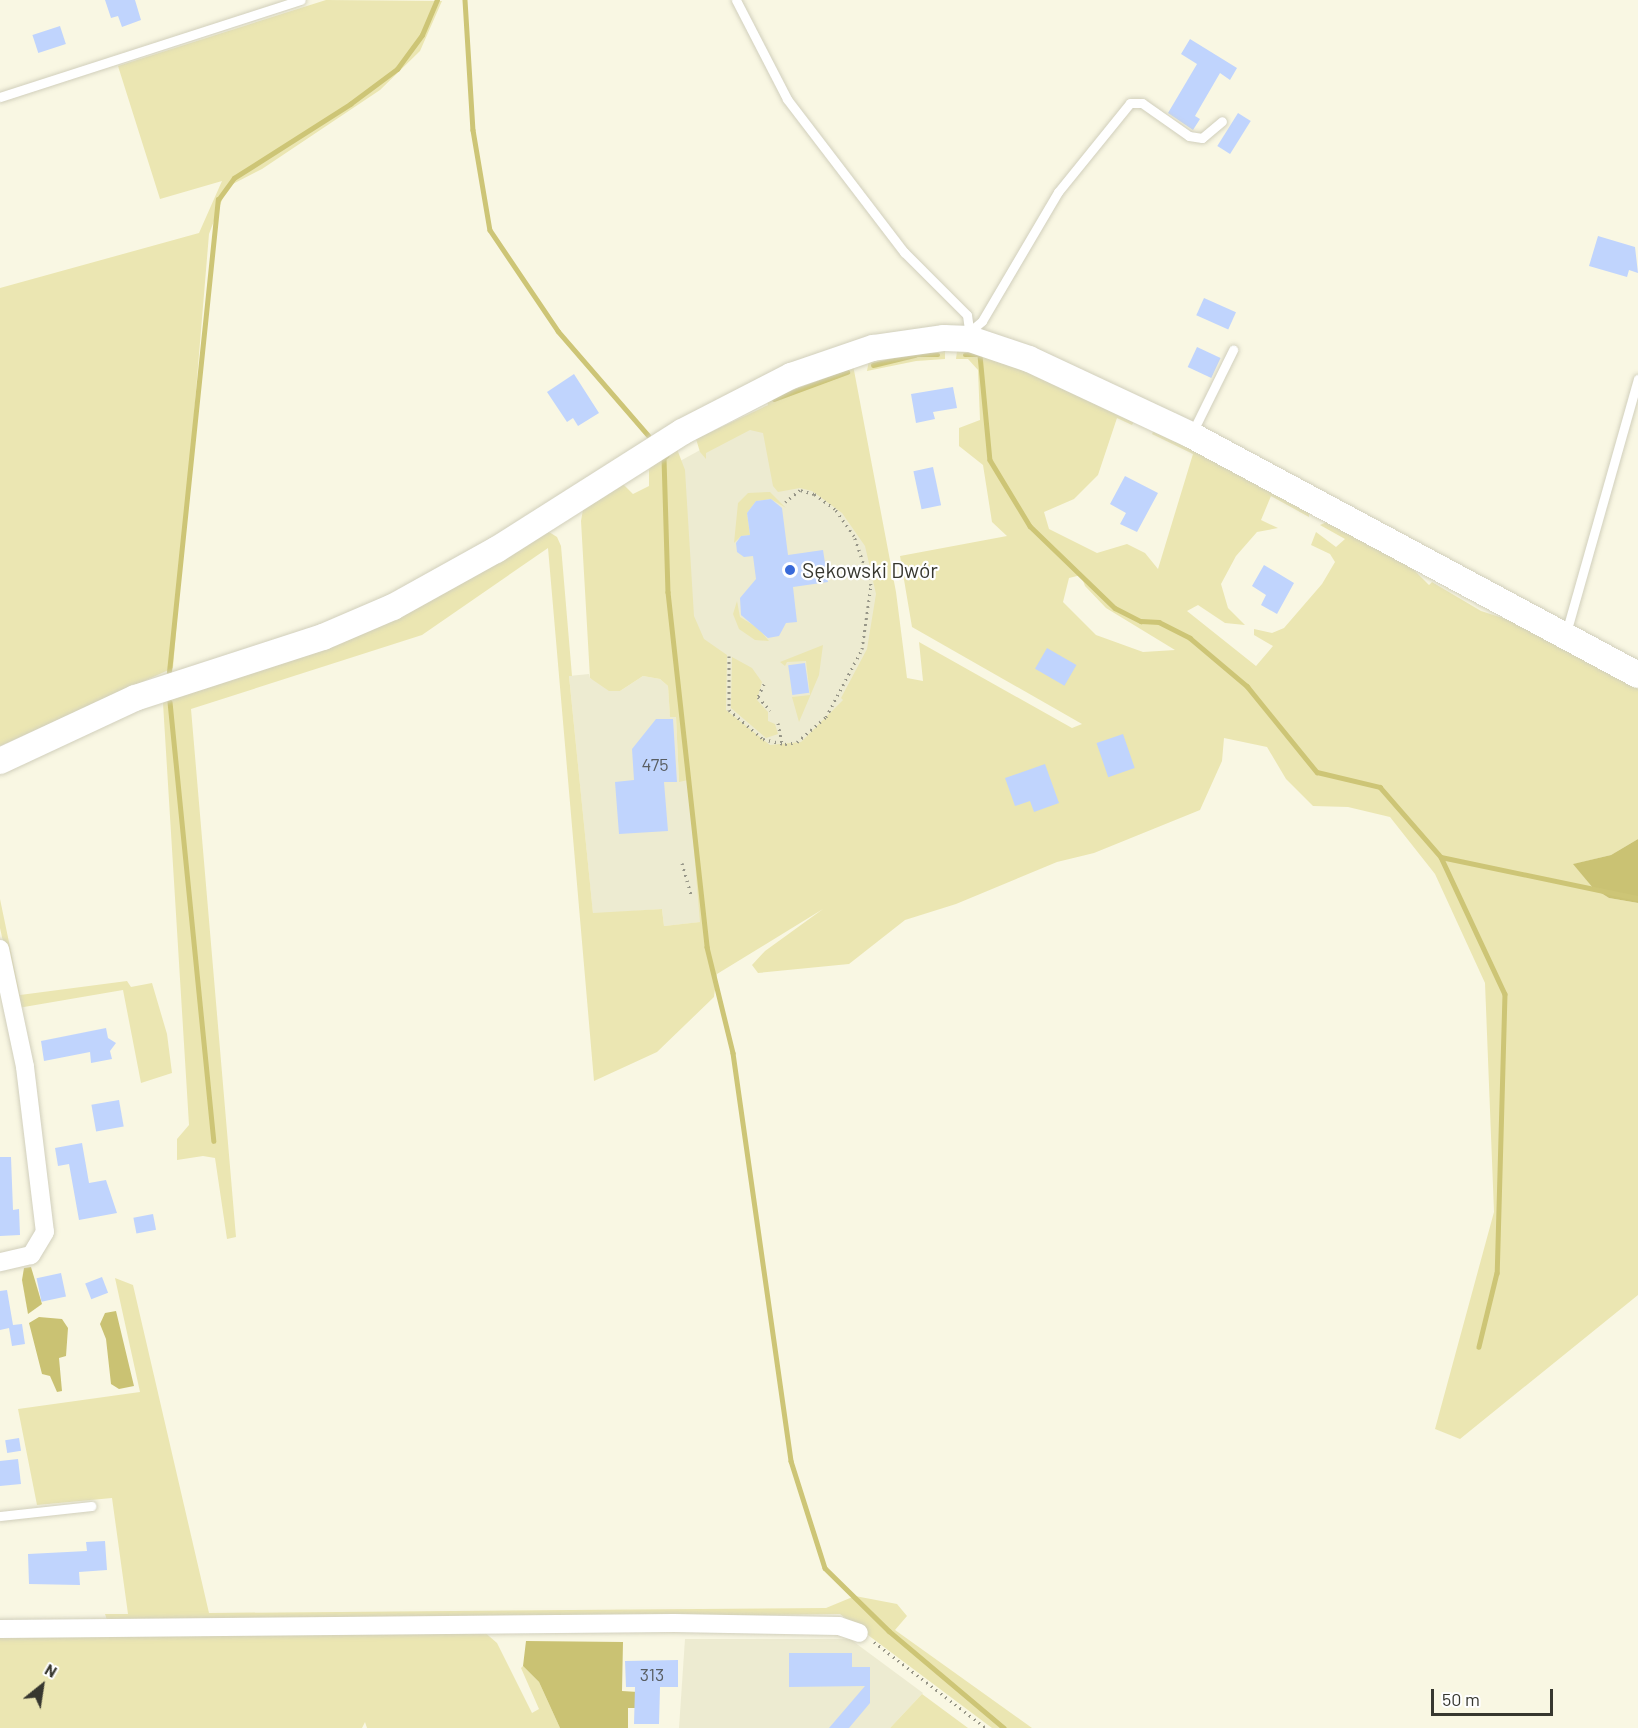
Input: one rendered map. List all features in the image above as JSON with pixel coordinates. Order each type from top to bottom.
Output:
[{"type":"street","points":[[0,761],[135,698],[323,637],[393,608],[496,550],[682,432],[791,376],[873,348],[970,336],[1029,359],[1191,435],[1564,638],[1638,675]]},
{"type":"street","points":[[0,949],[25,1067],[45,1232],[31,1256],[0,1262]]},
{"type":"street","points":[[0,1629],[674,1623],[839,1626],[859,1633]]},
{"type":"lane","points":[[0,98],[301,0]]},
{"type":"lane","points":[[736,0],[787,99],[904,252],[967,315],[970,336]]},
{"type":"lane","points":[[970,336],[982,321],[1058,192],[1130,103],[1142,103],[1189,136],[1202,138],[1221,121]]},
{"type":"lane","points":[[1191,435],[1233,350]]},
{"type":"lane","points":[[1564,638],[1638,379]]},
{"type":"lane","points":[[0,1516],[91,1506]]},
{"type":"path","points":[[729,656],[729,710],[763,739],[782,744],[797,742],[811,732],[834,706],[862,649],[872,603],[864,556],[842,517],[806,491],[793,494],[785,502]]},
{"type":"path","points":[[764,684],[758,697],[770,710]]},
{"type":"path","points":[[778,723],[782,744]]},
{"type":"path","points":[[682,863],[691,894]]},
{"type":"path","points":[[859,1633],[884,1647],[986,1728]]},
{"type":"shaded area","points":[[326,0],[442,1],[420,51],[380,90],[262,169],[227,187],[209,234],[173,668],[0,746],[0,288],[199,233],[222,181],[160,199],[118,66]]},
{"type":"shaded area","points":[[945,349],[945,359],[916,361],[867,371],[869,360]]},
{"type":"shaded area","points":[[976,350],[1136,418],[1132,425],[1117,418],[1098,475],[1074,499],[1044,512],[1049,529],[1097,553],[1127,544],[1145,553],[1158,569],[1193,454],[1152,434],[1155,428],[1309,511],[1309,517],[1271,496],[1261,520],[1278,528],[1257,532],[1236,556],[1221,584],[1228,608],[1245,625],[1225,623],[1198,605],[1187,611],[1256,666],[1273,646],[1254,635],[1254,629],[1272,633],[1284,628],[1322,584],[1335,562],[1330,554],[1311,545],[1316,532],[1336,547],[1345,539],[1320,525],[1331,520],[1405,561],[1429,585],[1432,582],[1481,611],[1512,621],[1638,684],[1638,839],[1611,855],[1574,864],[1593,888],[1609,898],[1638,903],[1638,1295],[1460,1439],[1435,1429],[1494,1212],[1485,983],[1435,874],[1390,817],[1348,807],[1313,806],[1286,779],[1267,747],[1224,738],[1222,761],[1200,810],[1094,853],[1057,862],[956,904],[905,920],[849,964],[758,973],[752,965],[765,951],[823,909],[717,974],[714,997],[657,1052],[594,1081],[548,548],[422,635],[191,709],[236,1237],[227,1239],[215,1158],[203,1156],[177,1160],[177,1139],[189,1125],[163,703],[541,527],[557,537],[561,546],[572,676],[569,676],[593,913],[662,909],[664,926],[700,922],[688,780],[679,782],[676,717],[670,717],[668,686],[660,679],[643,676],[620,691],[609,691],[590,678],[581,521],[584,504],[621,482],[633,494],[649,486],[649,470],[654,463],[677,449],[685,470],[694,616],[704,639],[727,655],[726,710],[770,745],[801,742],[843,700],[841,698],[867,649],[876,594],[865,546],[842,513],[812,491],[800,488],[778,492],[773,486],[763,433],[750,430],[706,453],[706,459],[700,452],[696,439],[768,405],[766,399],[853,365],[896,592],[907,678],[923,681],[919,642],[1072,728],[1082,724],[912,627],[900,556],[1007,536],[992,522],[983,465],[959,446],[959,428],[980,420],[978,370],[968,359],[956,359],[957,351]],"holes":[[[1081,575],[1085,586],[1106,608],[1175,650],[1143,652],[1096,635],[1063,602],[1069,578]]]},
{"type":"shaded area","points":[[762,416],[870,471],[882,682],[717,974],[671,466]]},
{"type":"shaded area","points":[[770,492],[786,508],[771,499],[756,501],[747,513],[750,535],[741,536],[734,543],[738,503],[748,493]]},
{"type":"shaded area","points":[[737,601],[740,617],[758,628],[769,641],[755,640],[739,629],[733,614]]},
{"type":"shaded area","points":[[823,645],[819,675],[799,722],[792,697],[810,695],[806,661],[787,662],[785,666],[780,662]]},
{"type":"shaded area","points":[[732,657],[752,668],[762,682],[757,700],[768,712],[768,721],[775,724],[778,734],[766,738],[731,708]]},
{"type":"shaded area","points":[[589,674],[590,678],[620,691],[643,676],[660,679],[668,686],[670,716],[676,717],[679,781],[688,779],[701,922],[664,926],[662,909],[593,914],[569,676]]},
{"type":"shaded area","points":[[1638,839],[1638,903],[1609,898],[1593,888],[1573,864],[1611,855]]},
{"type":"shaded area","points":[[0,899],[20,995],[127,981],[131,987],[152,983],[167,1034],[172,1073],[141,1083],[123,990],[18,1008],[0,928]]},
{"type":"shaded area","points":[[31,1267],[42,1304],[28,1314],[22,1280],[24,1268]]},
{"type":"shaded area","points":[[115,1278],[133,1285],[209,1613],[826,1608],[855,1596],[897,1604],[907,1616],[895,1630],[1032,1728],[992,1728],[840,1614],[108,1623],[105,1614],[128,1614],[112,1498],[37,1505],[18,1409],[140,1392]]},
{"type":"shaded area","points":[[116,1311],[134,1386],[119,1389],[111,1384],[106,1339],[100,1324],[105,1313]]},
{"type":"shaded area","points":[[39,1317],[62,1319],[68,1328],[66,1356],[59,1358],[62,1391],[57,1392],[50,1376],[42,1374],[29,1323]]},
{"type":"shaded area","points":[[482,1630],[497,1643],[532,1713],[539,1709],[521,1668],[523,1666],[539,1682],[560,1728],[367,1728],[365,1722],[362,1728],[0,1728],[0,1634]]},
{"type":"shaded area","points":[[685,1639],[850,1639],[923,1693],[890,1728],[679,1728]]},
{"type":"shaded area","points":[[526,1641],[623,1642],[622,1691],[638,1692],[635,1708],[628,1708],[628,1728],[560,1728],[539,1682],[523,1666]]},
{"type":"shaded area","points":[[922,1694],[968,1728],[890,1728]]},
{"type":"building","points":[[105,0],[135,0],[141,20],[122,27],[118,16],[111,18]]},
{"type":"building","points":[[60,26],[66,44],[38,53],[32,35]]},
{"type":"building","points":[[1190,39],[1237,68],[1230,80],[1220,73],[1195,116],[1200,119],[1193,130],[1168,113],[1197,64],[1181,54]]},
{"type":"building","points":[[1238,113],[1251,121],[1230,154],[1217,146]]},
{"type":"building","points":[[1598,236],[1635,247],[1638,273],[1629,270],[1627,277],[1589,266]]},
{"type":"building","points":[[1204,298],[1236,312],[1228,330],[1196,315]]},
{"type":"building","points":[[1197,347],[1221,358],[1211,378],[1188,367]]},
{"type":"building","points":[[574,374],[599,413],[578,426],[573,418],[567,422],[547,392]]},
{"type":"building","points":[[953,387],[957,408],[933,412],[935,419],[916,423],[911,394]]},
{"type":"building","points":[[933,467],[941,505],[922,509],[913,471]]},
{"type":"building","points":[[1125,476],[1158,493],[1137,532],[1120,524],[1126,513],[1110,504]]},
{"type":"building","name":"Sękowski Dwór","points":[[771,499],[782,508],[788,555],[823,550],[828,582],[793,587],[797,622],[786,623],[779,636],[768,638],[741,615],[740,598],[756,579],[753,556],[744,557],[737,552],[736,543],[741,536],[750,535],[747,513],[756,501]]},
{"type":"building","points":[[1264,565],[1294,583],[1277,614],[1261,605],[1266,595],[1252,586]]},
{"type":"building","points":[[1047,648],[1076,665],[1064,686],[1035,669]]},
{"type":"building","points":[[805,663],[809,693],[792,695],[788,665]]},
{"type":"building","points":[[656,719],[673,719],[677,782],[664,782],[668,831],[619,834],[615,782],[634,780],[632,749]]},
{"type":"building","points":[[1123,734],[1135,768],[1108,777],[1097,743]]},
{"type":"building","points":[[1045,764],[1059,803],[1034,812],[1030,801],[1015,806],[1005,778]]},
{"type":"building","points":[[106,1028],[108,1038],[116,1043],[110,1051],[112,1059],[91,1063],[90,1052],[44,1061],[41,1041]]},
{"type":"building","points":[[119,1100],[124,1127],[96,1131],[91,1105]]},
{"type":"building","points":[[82,1143],[89,1183],[106,1180],[117,1213],[79,1220],[69,1164],[58,1166],[55,1148]]},
{"type":"building","points":[[0,1157],[11,1157],[13,1210],[19,1209],[20,1235],[0,1236]]},
{"type":"building","points":[[153,1214],[156,1230],[136,1234],[133,1218]]},
{"type":"building","points":[[61,1273],[66,1296],[42,1302],[37,1278]]},
{"type":"building","points":[[102,1277],[108,1293],[91,1299],[85,1283]]},
{"type":"building","points":[[7,1290],[13,1325],[22,1324],[25,1344],[12,1346],[9,1328],[0,1330],[0,1291]]},
{"type":"building","points":[[19,1438],[21,1451],[7,1453],[5,1440]]},
{"type":"building","points":[[18,1459],[21,1484],[0,1486],[0,1461]]},
{"type":"building","points":[[105,1541],[107,1570],[79,1572],[80,1585],[29,1584],[28,1554],[87,1551],[86,1542]]},
{"type":"building","points":[[789,1653],[852,1653],[852,1667],[870,1667],[870,1703],[849,1728],[829,1728],[865,1686],[789,1687]]},
{"type":"building","points":[[678,1660],[678,1687],[660,1687],[659,1724],[634,1724],[635,1687],[626,1687],[625,1661]]},
{"type":"waterway","points":[[169,672],[218,200],[234,178],[350,104],[397,69],[422,35],[437,0]]},
{"type":"waterway","points":[[465,0],[473,130],[490,230],[558,331],[648,435]]},
{"type":"waterway","points":[[873,365],[915,355],[938,355]]},
{"type":"waterway","points":[[965,355],[980,355],[990,460],[1030,526],[1115,608],[1141,621],[1159,622],[1190,638],[1247,686],[1317,772],[1380,787],[1441,857],[1638,898]]},
{"type":"waterway","points":[[774,399],[847,372]]},
{"type":"waterway","points":[[667,456],[664,458],[668,592],[707,947],[733,1053],[791,1461],[825,1568],[889,1631],[1004,1728]]},
{"type":"waterway","points":[[170,702],[214,1141]]},
{"type":"waterway","points":[[1441,857],[1505,994],[1497,1273],[1479,1347]]},
{"type":"place","name":"Sękowski Dwór","points":[[790,570]]}]
